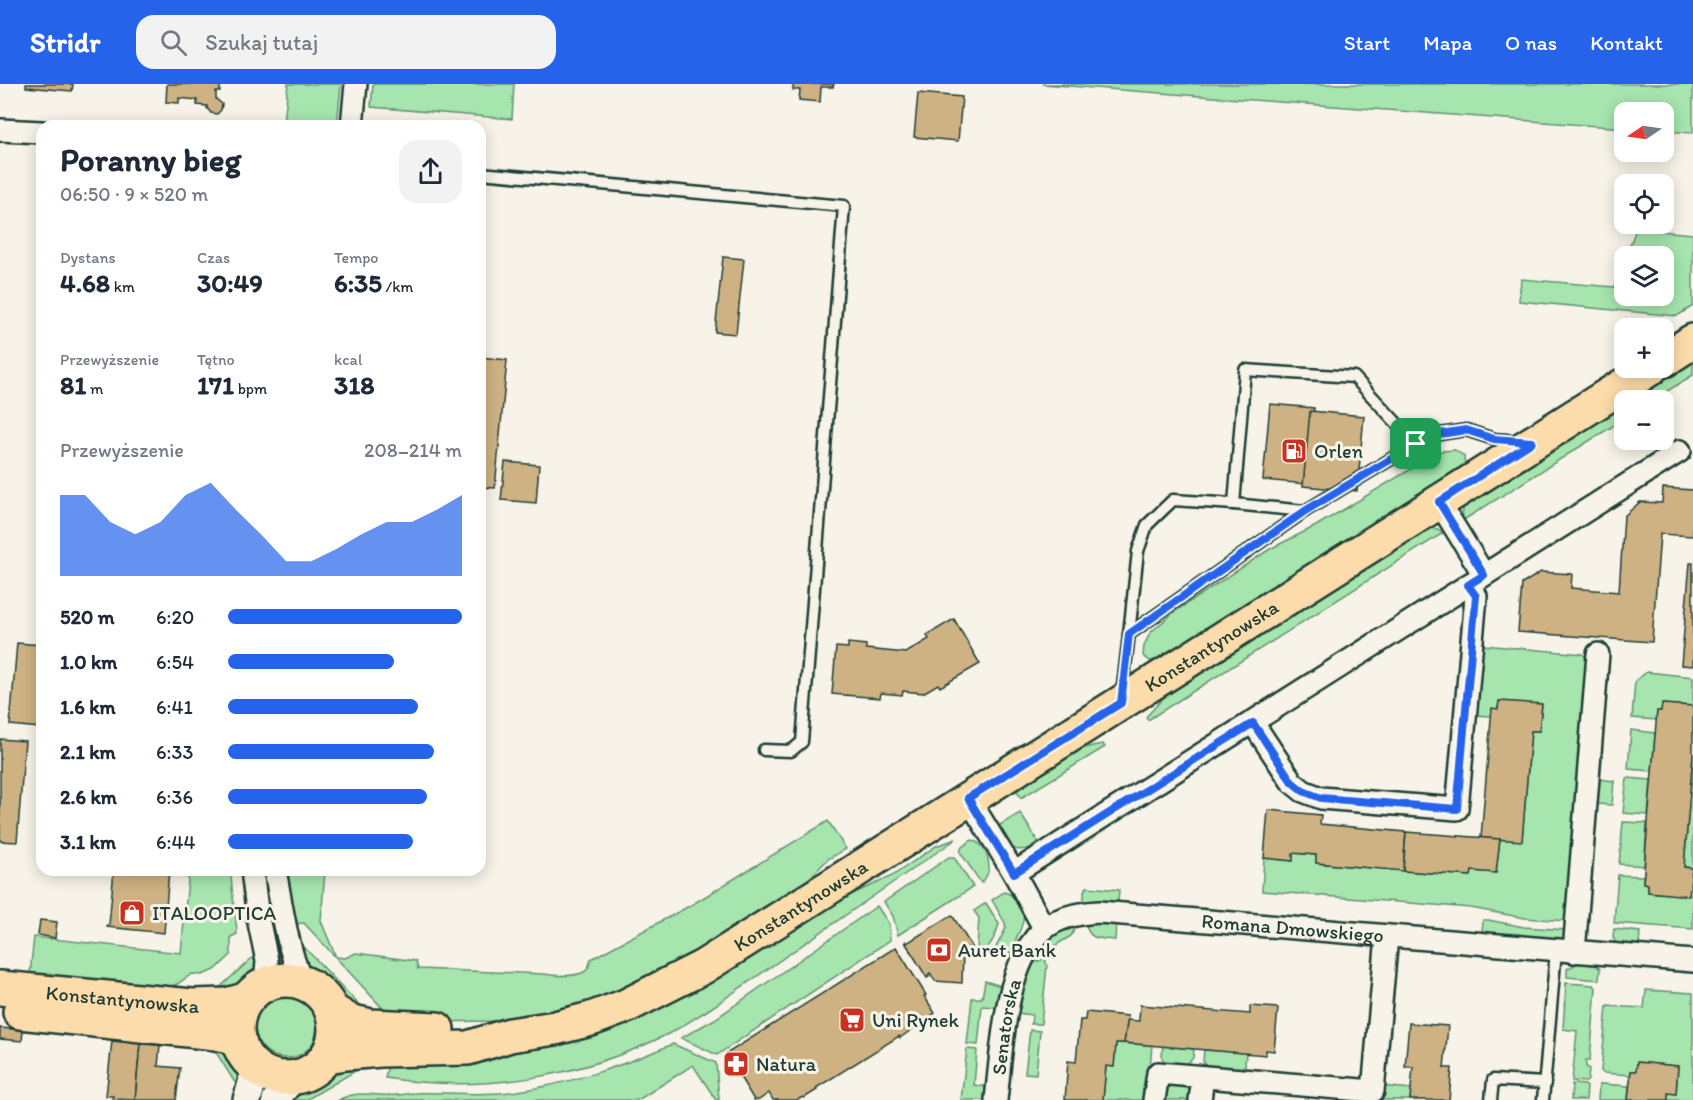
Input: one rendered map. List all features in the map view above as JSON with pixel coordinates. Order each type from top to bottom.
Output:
[{"type":"main road","points":[[1674,353],[1693,341]]},
{"type":"main road","name":"Konstantynowska","points":[[327,1056],[380,1050],[468,1048],[510,1035],[555,1028],[591,1019],[661,990],[703,967],[1635,378]]},
{"type":"main road","points":[[288,980],[302,982],[317,990],[333,1011],[336,1024],[334,1043],[327,1056],[316,1066],[297,1076],[286,1078],[275,1076],[247,1055],[237,1024],[239,1013],[255,993],[288,980]]},
{"type":"main road","name":"Konstantynowska","points":[[0,988],[192,1006],[227,1005],[255,993]]},
{"type":"main road","name":"Konstantynowska","points":[[0,1010],[216,1033],[229,1036],[247,1055]]},
{"type":"main road","name":"Konstantynowska","points":[[333,1011],[350,1021],[371,1026],[468,1029],[510,1035]]},
{"type":"street","points":[[353,120],[356,84]]},
{"type":"street","points":[[0,130],[36,132]]},
{"type":"street","points":[[1014,873],[1680,451]]},
{"type":"street","points":[[1253,723],[1292,782],[1303,791],[1321,798],[1457,809],[1476,580],[1439,502]]},
{"type":"street","points":[[1565,951],[1598,654]]},
{"type":"street","points":[[968,798],[1014,873],[1044,928]]},
{"type":"street","points":[[253,876],[267,961],[255,993]]},
{"type":"street","points":[[276,876],[289,944],[302,982]]},
{"type":"street","name":"Romana Dmowskiego","points":[[1044,928],[1070,916],[1099,912],[1693,961]]},
{"type":"street","name":"Senatorska","points":[[996,1100],[1008,1001],[1017,971],[1030,945],[1044,928]]},
{"type":"street","points":[[1154,1100],[1158,1073],[1312,1086],[1373,1096],[1387,936]]},
{"type":"street","points":[[247,1055],[252,1083],[247,1100]]},
{"type":"street","points":[[276,1100],[280,1092],[297,1076]]},
{"type":"street","points":[[1200,1100],[1203,1077]]},
{"type":"street","points":[[1295,1100],[1312,1086]]},
{"type":"lane","points":[[486,174],[844,206],[802,742],[791,751],[764,750]]},
{"type":"lane","points":[[1234,504],[1245,370],[1354,377],[1416,444]]},
{"type":"lane","points":[[1129,634],[1305,511],[1416,444],[1440,434],[1466,430],[1494,439],[1532,442]]},
{"type":"lane","points":[[1121,703],[1138,551],[1147,525],[1173,500],[1305,511]]},
{"type":"lane","points":[[1543,1100],[1565,951]]},
{"type":"lane","points":[[1491,1100],[1493,1080],[1545,1083]]},
{"type":"green space","points":[[288,84],[341,84],[338,120],[284,120]]},
{"type":"green space","points":[[373,84],[514,84],[512,119],[371,107]]},
{"type":"green space","points":[[1042,84],[1693,84],[1693,133],[1674,132],[1674,102],[1614,102],[1614,127]]},
{"type":"green space","points":[[1634,234],[1693,234],[1693,306],[1677,316],[1519,301],[1521,279],[1614,287],[1614,306],[1674,306],[1674,246],[1630,246]]},
{"type":"green space","points":[[1693,355],[1693,375],[1669,390],[1638,390],[1657,378],[1674,378],[1674,367]]},
{"type":"green space","points":[[1614,405],[1614,425],[1462,521],[1463,509],[1469,498]]},
{"type":"green space","points":[[1455,450],[1464,456],[1465,468],[1160,660],[1150,661],[1143,656],[1144,646],[1150,633],[1174,612],[1270,549],[1316,526],[1441,451]]},
{"type":"green space","points":[[1425,528],[1438,529],[1443,533],[1148,720],[1146,717],[1173,687]]},
{"type":"green space","points":[[1483,645],[1583,654],[1589,661],[1567,921],[1525,918],[1471,908],[1262,891],[1264,858],[1292,861],[1293,853],[1316,855],[1316,863],[1470,876],[1472,871],[1496,873],[1500,839],[1522,840],[1531,731],[1539,731],[1542,705],[1499,701],[1498,709],[1492,709],[1492,716],[1471,715],[1475,648]]},
{"type":"green space","points":[[1647,672],[1693,677],[1693,706],[1663,704],[1661,711],[1657,711],[1656,720],[1632,718],[1635,681]]},
{"type":"green space","points":[[1631,730],[1655,733],[1652,771],[1628,769]]},
{"type":"green space","points":[[1103,744],[1105,747],[1021,798],[1013,785],[1068,755]]},
{"type":"green space","points":[[1693,754],[1693,929],[1614,923],[1618,875],[1643,876],[1643,883],[1648,884],[1648,892],[1689,895],[1692,868],[1684,867]]},
{"type":"green space","points":[[1627,778],[1651,780],[1648,815],[1623,813]]},
{"type":"green space","points":[[1598,779],[1614,781],[1612,805],[1596,804]]},
{"type":"green space","points":[[1020,813],[1039,843],[1019,850],[1008,845],[1004,840],[1000,825]]},
{"type":"green space","points":[[828,821],[846,849],[828,859],[792,896],[693,957],[608,997],[571,1008],[492,1021],[427,1022],[387,1013],[304,923],[295,924],[284,876],[325,876],[321,921],[336,957],[345,958],[356,953],[416,961],[418,969],[559,976],[580,974],[588,968],[591,959],[693,904]]},
{"type":"green space","points":[[1623,822],[1647,823],[1644,866],[1619,864]]},
{"type":"green space","points":[[956,839],[711,1008],[672,1032],[638,1048],[568,1071],[532,1078],[459,1084],[385,1078],[389,1061],[497,1056],[551,1045],[820,909],[892,876],[936,846]]},
{"type":"green space","points":[[972,840],[983,848],[988,859],[988,872],[981,883],[960,852],[962,847]]},
{"type":"green space","points":[[949,857],[954,857],[973,887],[898,935],[893,916],[884,902]]},
{"type":"green space","points":[[188,876],[231,876],[237,934],[231,937],[231,955],[215,970],[202,975],[192,974],[168,987],[30,974],[34,937],[181,953]]},
{"type":"green space","points":[[1087,887],[1119,890],[1118,902],[1084,901],[1084,891]]},
{"type":"green space","points":[[1004,892],[1016,899],[1021,907],[1023,921],[1013,950],[1002,956],[993,953],[1006,928],[992,900]]},
{"type":"green space","points":[[986,903],[999,924],[990,944],[981,952],[977,949],[979,918],[974,911]]},
{"type":"green space","points":[[877,906],[889,924],[890,940],[717,1055],[681,1038],[715,1019]]},
{"type":"green space","points":[[1483,920],[1524,927],[1567,930],[1566,935],[1560,940],[1482,934]]},
{"type":"green space","points":[[1074,924],[1071,936],[1036,957],[1052,938]]},
{"type":"green space","points":[[1086,924],[1116,924],[1115,940],[1093,936]]},
{"type":"green space","points":[[1614,929],[1640,932],[1639,946],[1616,944],[1613,937]]},
{"type":"green space","points":[[301,946],[365,1011],[339,997],[335,991],[311,972],[298,947]]},
{"type":"green space","points":[[258,955],[255,973],[239,990],[216,991],[252,958]]},
{"type":"green space","points":[[1045,958],[1047,966],[1041,1024],[1031,1024],[1032,1015],[1018,1013],[1018,999],[1030,965]]},
{"type":"green space","points":[[1578,963],[1595,964],[1600,969],[1599,980],[1567,977],[1567,969]]},
{"type":"green space","points":[[985,981],[1001,986],[995,1007],[982,1006],[978,1045],[967,1044],[972,998],[982,998]]},
{"type":"green space","points":[[1566,983],[1594,985],[1596,988],[1590,1060],[1586,1060],[1586,1067],[1589,1068],[1586,1082],[1572,1081],[1577,1031],[1563,1029]]},
{"type":"green space","points":[[1646,990],[1693,993],[1693,1100],[1668,1100],[1668,1093],[1676,1094],[1678,1066],[1631,1071],[1630,1075],[1601,1071],[1607,1006],[1644,1008]]},
{"type":"green space","points":[[286,996],[298,998],[308,1005],[315,1015],[317,1027],[315,1039],[308,1049],[298,1056],[286,1058],[274,1056],[264,1049],[257,1039],[255,1027],[257,1015],[264,1005],[274,998]]},
{"type":"green space","points":[[1030,1030],[1040,1031],[1036,1074],[1025,1073]]},
{"type":"green space","points":[[1116,1043],[1152,1045],[1147,1100],[1103,1100],[1106,1066],[1114,1067]]},
{"type":"green space","points":[[673,1044],[716,1063],[719,1100],[716,1100],[693,1065],[638,1100],[339,1100],[360,1094],[487,1094],[532,1089],[594,1074]]},
{"type":"green space","points":[[212,1046],[237,1057],[241,1067],[242,1090],[234,1081]]},
{"type":"green space","points":[[1163,1046],[1194,1049],[1193,1058],[1184,1067],[1164,1063]]},
{"type":"green space","points":[[967,1049],[977,1050],[974,1085],[987,1087],[986,1100],[961,1100]]},
{"type":"green space","points":[[1204,1050],[1246,1053],[1245,1065],[1237,1071],[1209,1068],[1203,1061]]},
{"type":"green space","points":[[359,1067],[306,1100],[284,1100],[298,1087],[322,1077],[329,1071]]},
{"type":"green space","points":[[1167,1081],[1187,1084],[1192,1094],[1191,1100],[1159,1100]]},
{"type":"green space","points":[[1572,1084],[1587,1087],[1586,1100],[1571,1100]]},
{"type":"green space","points":[[1599,1085],[1629,1086],[1628,1100],[1598,1100]]},
{"type":"green space","points":[[1381,1086],[1411,1089],[1410,1100],[1378,1100]]},
{"type":"building","points":[[26,84],[73,84],[72,91],[26,87]]},
{"type":"building","points":[[167,84],[220,84],[220,92],[216,92],[216,99],[222,104],[221,110],[217,114],[211,113],[207,106],[197,105],[197,100],[179,98],[179,103],[166,102]]},
{"type":"building","points":[[793,84],[834,84],[833,87],[821,87],[820,102],[799,100],[800,90],[793,90]]},
{"type":"building","points":[[918,93],[962,97],[958,141],[914,137]]},
{"type":"building","points":[[723,257],[744,259],[736,334],[715,332]]},
{"type":"building","points":[[486,358],[507,360],[495,488],[486,487]]},
{"type":"building","points":[[1270,404],[1314,408],[1307,484],[1263,480]]},
{"type":"building","points":[[1310,411],[1364,416],[1357,491],[1303,486]]},
{"type":"building","points":[[505,462],[539,465],[536,503],[501,500]]},
{"type":"building","points":[[1663,488],[1693,490],[1693,536],[1660,534],[1652,642],[1518,632],[1522,584],[1541,572],[1572,574],[1571,588],[1619,592],[1624,516],[1640,502],[1662,503]]},
{"type":"building","points":[[1690,563],[1693,563],[1693,666],[1681,665]]},
{"type":"building","points":[[954,619],[980,664],[940,687],[938,684],[923,693],[903,691],[902,695],[881,693],[880,698],[832,694],[836,647],[848,648],[848,643],[866,645],[866,649],[906,653],[929,639],[927,635]]},
{"type":"building","points":[[17,643],[36,645],[36,728],[10,725]]},
{"type":"building","points":[[1499,701],[1542,704],[1539,731],[1531,731],[1522,841],[1481,838],[1492,708],[1498,709]]},
{"type":"building","points":[[1662,704],[1693,706],[1693,754],[1684,867],[1692,868],[1689,896],[1648,892],[1648,884],[1643,883],[1657,711],[1661,711]]},
{"type":"building","points":[[0,739],[25,741],[17,842],[0,841]]},
{"type":"building","points":[[1268,810],[1321,815],[1320,824],[1406,832],[1403,871],[1316,863],[1316,855],[1293,853],[1293,861],[1264,858]]},
{"type":"building","points":[[1406,832],[1500,839],[1496,873],[1472,871],[1471,876],[1403,871]]},
{"type":"building","points":[[113,876],[169,876],[164,933],[107,927]]},
{"type":"building","name":"Auret Bank","points":[[952,915],[972,947],[963,953],[962,983],[935,981],[930,973],[927,978],[905,942],[907,943]]},
{"type":"building","points":[[40,920],[57,922],[55,938],[38,935]]},
{"type":"building","name":"Uni Rynek","points":[[896,947],[935,1013],[900,1038],[899,1036],[816,1088],[817,1090],[804,1098],[773,1100],[769,1093],[759,1100],[754,1100],[726,1054]]},
{"type":"building","points":[[1140,1005],[1250,1014],[1250,1006],[1278,1008],[1274,1051],[1266,1050],[1266,1055],[1124,1043],[1127,1020],[1139,1021]]},
{"type":"building","points":[[1086,1012],[1128,1016],[1124,1043],[1116,1043],[1114,1067],[1106,1066],[1103,1100],[1065,1100],[1068,1061],[1076,1062],[1080,1020],[1085,1020]]},
{"type":"building","points":[[1409,1023],[1448,1026],[1444,1068],[1452,1068],[1449,1100],[1410,1100],[1413,1067],[1405,1067]]},
{"type":"building","points":[[0,1028],[23,1030],[22,1041],[0,1039]]},
{"type":"building","points":[[112,1041],[140,1044],[135,1100],[112,1099],[113,1096],[106,1096]]},
{"type":"building","points":[[140,1044],[160,1045],[158,1066],[180,1068],[176,1100],[135,1100]]},
{"type":"building","points":[[1637,1062],[1678,1066],[1676,1094],[1668,1093],[1668,1100],[1628,1100],[1631,1071],[1636,1071]]},
{"type":"place","name":"Orlen","points":[[1294,451]]},
{"type":"place","name":"ITALOOPTICA","points":[[132,913]]},
{"type":"place","name":"Auret Bank","points":[[939,950]]},
{"type":"place","name":"Uni Rynek","points":[[852,1020]]},
{"type":"place","name":"Natura","points":[[736,1064]]},
{"type":"route","points":[[1466,430],[1494,439],[1532,442],[1439,502],[1484,575],[1468,585],[1476,596],[1457,809],[1321,798],[1303,791],[1292,782],[1253,723],[1014,873],[968,798],[1121,703],[1129,634],[1305,511],[1416,444],[1440,434],[1466,430]]}]
